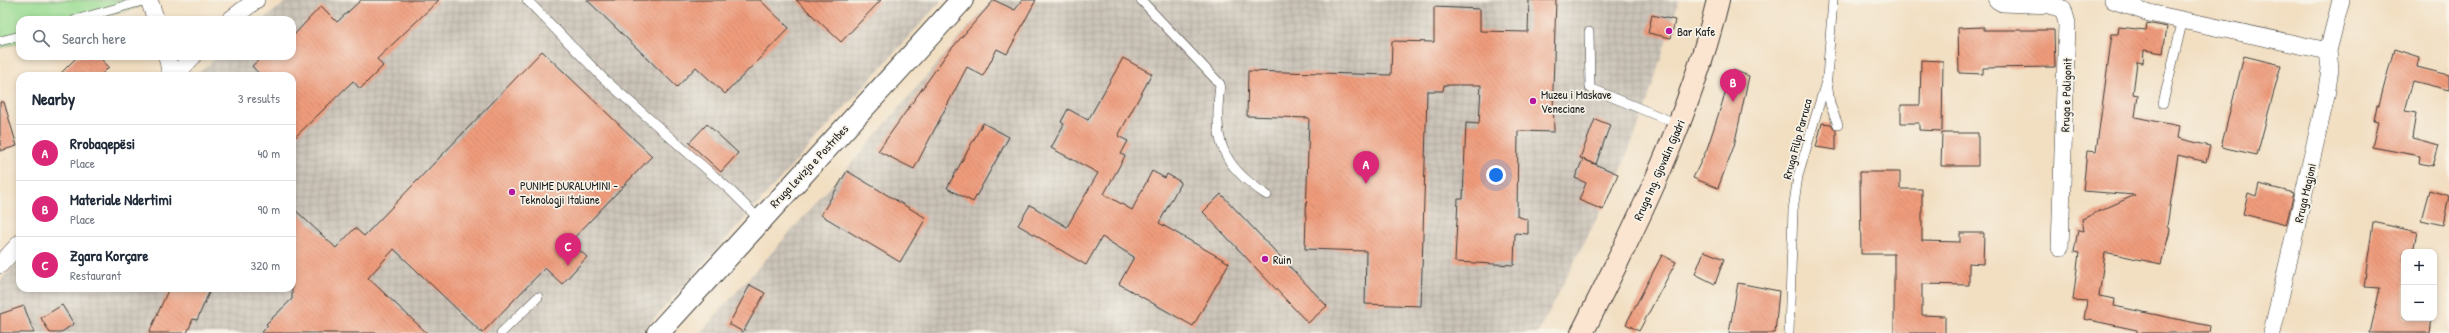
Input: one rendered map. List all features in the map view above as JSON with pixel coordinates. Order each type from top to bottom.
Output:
[{"type":"main road","name":"Rruga Ing. Gjovalin Gjadri","points":[[1582,333],[1641,213],[1680,125],[1709,40],[1718,0]]},
{"type":"street","points":[[148,0],[154,16]]},
{"type":"street","points":[[235,16],[256,0]]},
{"type":"street","name":"Rruga Levizja e Postribes","points":[[658,333],[962,0]]},
{"type":"street","name":"Rruga e Poligonit","points":[[1997,0],[2002,3],[2049,5],[2063,9],[2067,22],[2060,248]]},
{"type":"street","points":[[2113,0],[2149,13],[2328,51]]},
{"type":"street","name":"Rruga Magjoni","points":[[2272,333],[2326,96],[2330,69],[2328,51],[2341,0]]},
{"type":"street","points":[[168,60],[170,72]]},
{"type":"street","points":[[179,72],[189,60]]},
{"type":"street","points":[[0,265],[16,247]]},
{"type":"lane","points":[[90,16],[148,0]]},
{"type":"lane","points":[[527,0],[603,78],[730,190],[760,220]]},
{"type":"lane","points":[[1141,0],[1220,84],[1216,118],[1220,144],[1233,166],[1254,186],[1267,195]]},
{"type":"lane","name":"Rruga Filip Parruca","points":[[1789,333],[1793,210],[1798,176],[1827,78],[1834,0]]},
{"type":"lane","points":[[2163,103],[2183,19]]},
{"type":"lane","points":[[1589,32],[1590,88],[1680,125]]},
{"type":"lane","points":[[0,41],[16,37]]},
{"type":"lane","points":[[1827,78],[1830,104],[1838,125]]},
{"type":"lane","points":[[501,333],[538,297]]},
{"type":"shaded area","points":[[288,0],[942,0],[641,333],[0,333],[0,281],[16,264],[16,292],[296,292],[296,72],[199,72],[214,60],[296,60],[296,16],[268,16]]},
{"type":"shaded area","points":[[992,0],[1679,0],[1646,106],[1620,173],[1538,333],[700,333],[856,158]]},
{"type":"green space","points":[[0,0],[139,0],[142,6],[108,16],[16,16],[16,43],[0,48]]},
{"type":"building","points":[[361,0],[439,0],[377,59],[383,66],[360,89],[353,81],[296,136],[296,72],[257,72],[252,66],[259,60],[296,60],[296,33],[321,6],[337,22]]},
{"type":"building","points":[[587,0],[760,0],[789,28],[725,94],[696,67],[677,87]]},
{"type":"building","points":[[796,0],[881,0],[841,42]]},
{"type":"building","points":[[994,0],[1015,10],[1022,0],[1036,0],[1007,54],[997,49],[983,76],[967,67],[914,169],[878,151],[946,55]]},
{"type":"building","points":[[1529,0],[1556,0],[1553,88],[1554,132],[1518,131],[1517,216],[1528,220],[1528,234],[1515,233],[1514,265],[1455,262],[1458,199],[1463,199],[1466,123],[1479,124],[1481,85],[1444,85],[1443,91],[1427,91],[1421,306],[1365,304],[1366,251],[1305,249],[1309,118],[1247,116],[1248,71],[1391,75],[1392,41],[1434,42],[1434,7],[1480,9],[1480,31],[1528,32]]},
{"type":"building","points":[[1652,15],[1675,20],[1671,38],[1648,33]]},
{"type":"building","points":[[2147,23],[2167,27],[2163,53],[2144,50],[2143,63],[2137,62],[2133,94],[2138,95],[2135,117],[2179,126],[2177,138],[2210,146],[2206,162],[2178,155],[2167,226],[2170,231],[2161,264],[2105,253],[2099,296],[2115,299],[2114,306],[2210,326],[2209,333],[2137,333],[2137,330],[2084,319],[2087,301],[2073,300],[2079,253],[2074,252],[2078,230],[2084,231],[2082,219],[2135,195],[2083,191],[2087,151],[2096,152],[2112,34],[2118,34],[2119,27],[2146,30]]},
{"type":"building","points":[[1984,27],[1984,30],[2054,30],[2055,67],[1983,68],[1983,74],[1959,73],[1958,28]]},
{"type":"building","points":[[2394,49],[2419,57],[2417,67],[2449,75],[2449,90],[2413,81],[2405,111],[2416,113],[2412,138],[2439,145],[2433,166],[2419,163],[2420,156],[2372,147],[2378,122],[2374,121],[2377,105],[2379,105]]},
{"type":"building","name":"PUNIME DURALUMINI - Teknologji Italiane","points":[[542,51],[652,156],[570,242],[587,257],[562,284],[545,268],[482,333],[394,249],[368,278],[427,333],[261,333],[268,326],[266,324],[292,299],[292,292],[296,292],[296,211],[336,248],[355,228],[364,236]]},
{"type":"building","points":[[2244,56],[2281,65],[2257,155],[2221,147]]},
{"type":"building","points":[[1123,58],[1152,74],[1118,136],[1128,141],[1121,154],[1125,156],[1104,194],[1132,210],[1152,171],[1165,178],[1167,174],[1181,182],[1159,223],[1229,263],[1193,326],[1119,284],[1134,257],[1102,237],[1086,265],[1018,225],[1030,205],[1067,227],[1098,173],[1051,148],[1064,124],[1061,122],[1068,109],[1088,120]]},
{"type":"building","points":[[74,60],[102,60],[109,67],[104,72],[62,72]]},
{"type":"building","points":[[1921,60],[1943,61],[1942,131],[1919,130],[1919,123],[1901,123],[1901,105],[1920,105]]},
{"type":"building","points":[[1733,70],[1749,76],[1734,146],[1718,188],[1693,178],[1707,149]]},
{"type":"building","points":[[0,102],[4,102],[16,146],[0,151]]},
{"type":"building","points":[[1595,119],[1610,125],[1596,164],[1580,158]]},
{"type":"building","points":[[983,123],[1009,137],[973,202],[947,188]]},
{"type":"building","points":[[1822,123],[1831,124],[1836,131],[1836,150],[1816,147]]},
{"type":"building","points":[[707,124],[738,153],[721,172],[689,143]]},
{"type":"building","points":[[1942,133],[1978,133],[1978,166],[1941,166]]},
{"type":"building","points":[[1583,159],[1618,174],[1603,210],[1579,200],[1586,183],[1575,178]]},
{"type":"building","points":[[847,171],[926,218],[900,262],[821,215]]},
{"type":"building","points":[[1860,172],[1900,172],[1900,189],[1922,189],[1922,241],[1960,242],[1960,233],[1984,233],[1983,264],[1969,263],[1969,285],[1922,284],[1922,315],[1945,316],[1945,333],[1894,333],[1894,254],[1861,254]]},
{"type":"building","points":[[2259,184],[2294,193],[2286,225],[2243,214],[2248,193],[2256,196]]},
{"type":"building","points":[[2429,190],[2449,196],[2443,225],[2421,220]]},
{"type":"building","name":"Ruin","points":[[1221,194],[1327,306],[1308,323],[1203,212]]},
{"type":"building","points":[[2373,222],[2417,232],[2414,249],[2401,249],[2401,321],[2432,321],[2430,333],[2370,333],[2380,288],[2364,287]]},
{"type":"building","points":[[1704,251],[1724,259],[1715,284],[1695,274]]},
{"type":"building","points":[[1662,255],[1676,262],[1639,331],[1626,324]]},
{"type":"building","points":[[1738,283],[1779,291],[1775,333],[1729,333]]},
{"type":"building","points":[[750,285],[765,293],[743,332],[729,324]]},
{"type":"building","points":[[167,292],[209,292],[197,320],[193,319],[187,333],[149,333]]},
{"type":"building","points":[[62,305],[74,324],[60,333],[50,333],[41,318]]},
{"type":"building","points":[[24,306],[34,333],[0,333],[0,314]]},
{"type":"place","name":"Bar Kafe","points":[[1669,31]]},
{"type":"place","name":"Muzeu i Maskave Veneciane","points":[[1533,101]]},
{"type":"place","name":"Materiale Ndertimi","points":[[1733,102]]},
{"type":"place","name":"Rrobaqepësi","points":[[1366,184]]},
{"type":"place","name":"PUNIME DURALUMINI - Teknologji Italiane","points":[[512,192]]},
{"type":"place","name":"Ruin","points":[[1265,259]]},
{"type":"place","name":"Zgara Korçare","points":[[568,266]]}]
